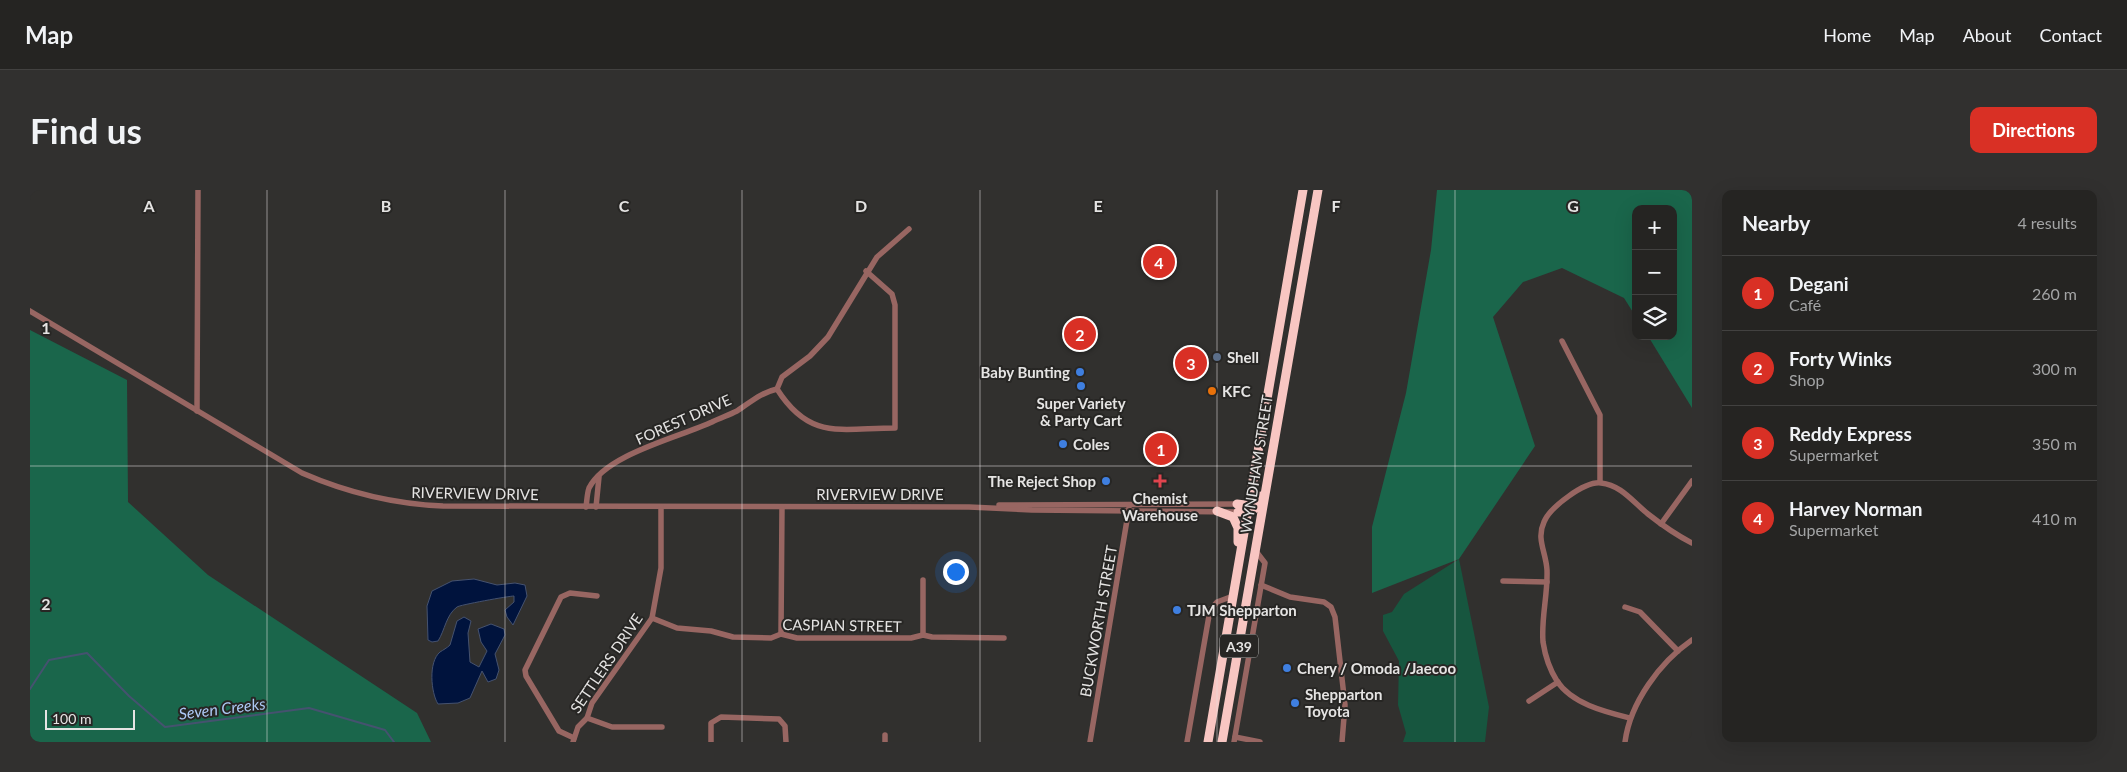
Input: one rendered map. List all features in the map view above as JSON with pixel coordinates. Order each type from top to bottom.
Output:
[{"type":"highway","name":"WYNDHAM STREET","points":[[1208,742],[1234,595],[1246,508],[1303,190]]},
{"type":"highway","name":"WYNDHAM STREET","points":[[1222,742],[1318,190]]},
{"type":"highway","points":[[1297,223],[1308,211],[1314,210]]},
{"type":"highway","points":[[1284,303],[1300,289]]},
{"type":"highway","points":[[1260,524],[1260,515],[1246,508],[1260,495],[1272,429],[1279,410]]},
{"type":"highway","points":[[1217,511],[1233,518],[1238,528],[1232,575],[1234,595]]},
{"type":"street","points":[[197,411],[198,190]]},
{"type":"street","name":"FOREST DRIVE","points":[[586,507],[589,488],[600,475],[654,444],[707,425],[736,411],[764,392],[776,389],[782,377],[810,356],[828,337],[866,271],[877,257],[909,229]]},
{"type":"street","points":[[776,389],[787,406],[806,422],[820,428],[895,428],[895,305],[892,294],[866,271]]},
{"type":"street","name":"RIVERVIEW DRIVE","points":[[30,311],[302,473],[364,496],[424,506],[969,507],[1129,511],[1217,511],[1246,508]]},
{"type":"street","points":[[1562,341],[1600,415],[1600,482]]},
{"type":"street","points":[[596,507],[600,475]]},
{"type":"street","points":[[1661,524],[1692,481]]},
{"type":"street","points":[[1630,718],[1591,706],[1571,695],[1558,682],[1548,661],[1543,641],[1547,567],[1540,542],[1544,520],[1581,487],[1600,482],[1612,485],[1622,491],[1661,524],[1692,543]]},
{"type":"street","name":"RIVERVIEW DRIVE","points":[[969,507],[1032,503],[1246,508]]},
{"type":"street","name":"BUCKWORTH STREET","points":[[1090,742],[1130,504]]},
{"type":"street","points":[[781,634],[782,506]]},
{"type":"street","name":"SETTLERS DRIVE","points":[[573,740],[580,725],[587,718],[592,703],[652,618],[661,568],[661,507]]},
{"type":"street","points":[[1255,550],[1264,563],[1235,740],[1260,742]]},
{"type":"street","points":[[923,580],[923,635]]},
{"type":"street","points":[[1503,581],[1547,582]]},
{"type":"street","points":[[1261,585],[1290,597],[1324,602],[1330,607],[1335,617],[1345,705],[1342,742]]},
{"type":"street","points":[[573,740],[559,731],[526,676],[525,670],[561,597],[570,593],[597,596]]},
{"type":"street","points":[[1187,742],[1210,610],[1217,602],[1234,595]]},
{"type":"street","points":[[1625,607],[1640,612],[1678,651]]},
{"type":"street","name":"CASPIAN STREET","points":[[652,618],[677,628],[707,631],[732,637],[771,638],[781,634],[796,638],[911,638],[923,635],[932,637],[1004,638]]},
{"type":"street","points":[[1625,742],[1630,718],[1657,674],[1678,651],[1692,640]]},
{"type":"street","points":[[1530,701],[1558,682]]},
{"type":"street","points":[[711,742],[711,723],[720,717],[776,718],[785,726],[786,742]]},
{"type":"street","points":[[587,718],[612,728],[662,727]]},
{"type":"street","points":[[885,735],[885,742]]},
{"type":"green space","points":[[1437,190],[1692,190],[1692,408],[1650,340],[1677,340],[1677,205],[1632,205],[1632,311],[1624,298],[1562,268],[1523,282],[1493,317],[1535,446],[1459,559],[1372,593],[1372,527],[1406,393],[1431,250]]},
{"type":"green space","points":[[30,330],[127,380],[128,502],[208,575],[417,713],[431,742],[30,742]]},
{"type":"green space","points":[[1459,559],[1489,707],[1485,742],[1403,742],[1406,733],[1398,705],[1399,661],[1383,631],[1383,615],[1392,612],[1404,594]]},
{"type":"water","points":[[474,579],[497,585],[515,583],[525,585],[527,596],[513,625],[507,617],[505,610],[514,602],[514,596],[457,607],[448,618],[438,641],[432,642],[428,640],[427,606],[432,591],[452,581]]},
{"type":"water","points":[[464,617],[471,621],[468,633],[470,662],[479,667],[487,651],[481,642],[478,629],[491,624],[504,629],[505,635],[495,654],[499,670],[496,679],[488,682],[482,671],[470,698],[458,703],[438,704],[432,685],[434,663],[440,652],[450,645],[457,621]]},
{"type":"waterway","name":"Seven Creeks","points":[[30,689],[49,660],[87,653],[129,696],[165,727],[309,708],[385,730],[394,742]]},
{"type":"place","name":"Harvey Norman","points":[[1159,262]]},
{"type":"place","name":"Forty Winks","points":[[1080,334]]},
{"type":"place","name":"Shell","points":[[1217,357]]},
{"type":"place","name":"Reddy Express","points":[[1191,363]]},
{"type":"place","name":"Baby Bunting","points":[[1080,372]]},
{"type":"place","name":"Super Variety & Party Cart","points":[[1081,386]]},
{"type":"place","name":"KFC","points":[[1212,391]]},
{"type":"place","name":"Coles","points":[[1063,444]]},
{"type":"place","name":"Degani","points":[[1161,449]]},
{"type":"place","name":"The Reject Shop","points":[[1106,481]]},
{"type":"place","name":"Chemist Warehouse","points":[[1160,481]]},
{"type":"place","name":"TJM Shepparton","points":[[1177,610]]},
{"type":"place","name":"Chery / Omoda /Jaecoo","points":[[1287,668]]},
{"type":"place","name":"Shepparton Toyota","points":[[1295,703]]}]
